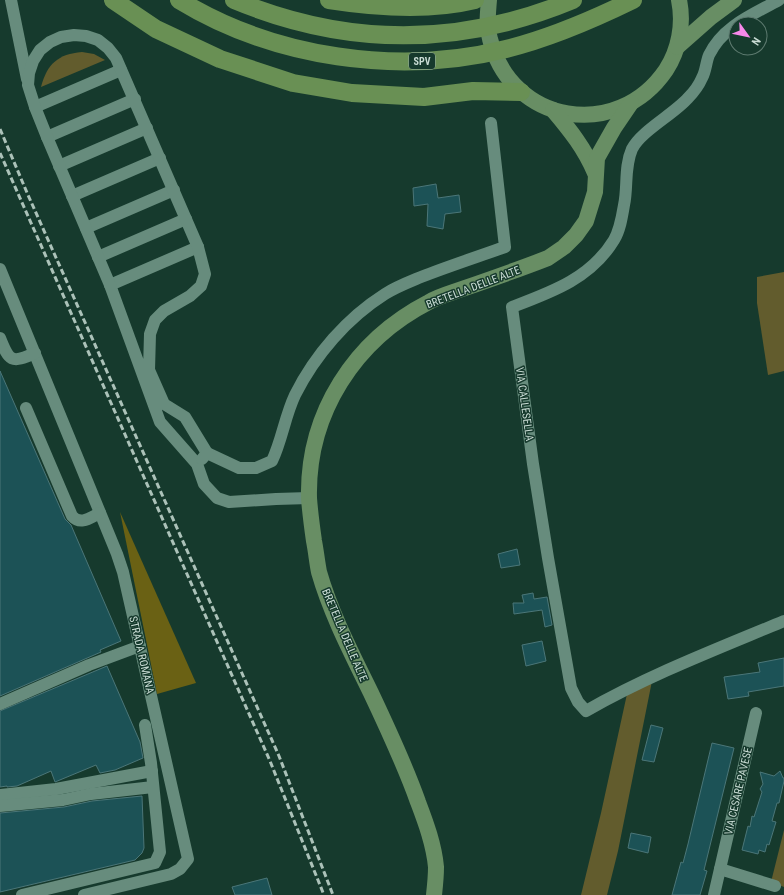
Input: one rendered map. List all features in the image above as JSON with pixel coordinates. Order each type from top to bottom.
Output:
[{"type":"highway","points":[[113,0],[156,29],[213,56],[293,83],[352,93],[424,97],[473,91],[521,92]]},
{"type":"highway","name":"SPV","points":[[179,0],[234,28],[290,46],[336,56],[393,61],[449,58],[490,53],[507,49],[545,38],[580,25],[633,0]]},
{"type":"highway","points":[[234,0],[273,15],[334,30],[385,35],[427,35],[480,29],[526,17],[573,0]]},
{"type":"highway","points":[[329,0],[394,6],[428,6],[484,2]]},
{"type":"main road","points":[[677,47],[710,17],[734,0]]},
{"type":"main road","points":[[484,2],[489,38],[496,58],[506,76],[521,92],[536,102],[553,110],[568,114],[584,115],[611,111],[631,104],[646,93],[659,80],[670,64],[677,47],[681,28],[680,5]]},
{"type":"main road","name":"BRETELLA DELLE ALTE","points":[[434,895],[436,869],[433,849],[427,827],[410,780],[334,614],[319,572],[311,523],[309,498],[312,458],[318,430],[328,402],[341,382],[360,355],[389,327],[430,301],[548,258],[564,247],[576,235],[586,221],[594,192],[597,158],[614,128],[631,104]]},
{"type":"main road","name":"BRETELLA DELLE ALTE","points":[[553,110],[579,143],[588,157],[595,175]]},
{"type":"street","points":[[10,0],[28,86],[35,107],[110,285],[160,422],[197,464],[204,484],[217,498],[229,502],[309,498]]},
{"type":"street","name":"VIA CALLESELLA","points":[[779,0],[735,24],[719,39],[709,56],[703,78],[688,98],[657,125],[646,132],[633,147],[627,164],[625,204],[620,227],[614,240],[596,263],[577,279],[512,307],[533,464],[548,558],[571,688],[578,702],[586,711],[610,697],[668,669],[784,620]]},
{"type":"street","points":[[28,86],[29,73],[33,61],[40,50],[50,42],[61,37],[74,35],[86,36],[98,40],[108,48],[116,58],[198,247],[206,274],[201,286],[190,296],[164,311],[155,320],[150,334],[149,370],[164,404],[186,417],[207,453],[239,468],[256,468],[272,461],[279,447],[294,397],[312,366],[331,340],[373,302],[386,293],[406,283],[452,265],[505,248],[491,123]]},
{"type":"street","points":[[35,107],[121,70]]},
{"type":"street","points":[[47,137],[135,99]]},
{"type":"street","points":[[59,166],[147,128]]},
{"type":"street","points":[[72,196],[160,158]]},
{"type":"street","points":[[86,228],[174,190]]},
{"type":"street","points":[[98,257],[186,219]]},
{"type":"street","points":[[110,285],[198,247]]},
{"type":"street","name":"STRADA ROMANA","points":[[0,268],[123,572],[188,859],[180,869],[171,874],[84,895]]},
{"type":"street","points":[[0,338],[6,354],[10,358],[16,360],[22,359],[35,353]]},
{"type":"street","points":[[26,408],[72,516],[83,522],[100,513]]},
{"type":"street","points":[[197,464],[207,453]]},
{"type":"street","points":[[0,704],[89,665],[140,646]]},
{"type":"street","name":"VIA CESARE PAVESE","points":[[714,895],[756,713]]},
{"type":"street","points":[[22,895],[154,863],[160,852],[152,771],[145,725]]},
{"type":"street","points":[[0,795],[56,789],[152,771]]},
{"type":"street","points":[[0,806],[63,800],[91,794],[153,787]]},
{"type":"street","points":[[720,870],[775,886]]},
{"type":"shaded area","points":[[82,52],[94,54],[105,60],[41,87],[50,66],[66,55]]},
{"type":"shaded area","points":[[784,272],[784,371],[768,375],[757,303],[757,277]]},
{"type":"shaded area","points":[[120,512],[196,683],[157,694]]},
{"type":"shaded area","points":[[652,681],[618,851],[607,895],[581,895],[601,813],[627,694]]},
{"type":"shaded area","points":[[784,830],[784,887],[771,882]]},
{"type":"building","points":[[436,184],[438,198],[459,195],[461,212],[445,214],[443,229],[427,226],[428,204],[414,206],[413,188]]},
{"type":"building","points":[[0,371],[65,519],[71,525],[121,641],[100,650],[101,652],[0,696]]},
{"type":"building","points":[[517,549],[520,565],[501,568],[498,554]]},
{"type":"building","points":[[533,593],[534,599],[547,597],[552,625],[545,627],[542,610],[514,614],[513,603],[524,603],[522,595]]},
{"type":"building","points":[[542,641],[546,661],[526,666],[522,645]]},
{"type":"building","points":[[784,658],[784,686],[748,692],[749,696],[728,699],[724,677],[760,672],[758,663]]},
{"type":"building","points":[[107,666],[140,742],[143,758],[115,770],[100,773],[96,765],[55,782],[51,771],[17,786],[0,787],[0,711]]},
{"type":"building","points":[[651,725],[663,728],[654,762],[642,760]]},
{"type":"building","points":[[712,743],[734,748],[704,870],[707,871],[700,895],[672,895],[681,862],[683,863],[688,844]]},
{"type":"building","points":[[780,771],[784,781],[779,803],[777,803],[772,821],[776,822],[769,845],[767,844],[765,852],[759,850],[758,854],[742,850],[748,826],[750,827],[752,816],[754,817],[762,792],[760,789],[763,784],[760,772],[774,776]]},
{"type":"building","points":[[142,796],[144,848],[142,853],[135,860],[0,892],[0,813],[64,807],[92,801]]},
{"type":"building","points":[[631,833],[651,837],[648,853],[628,848]]},
{"type":"building","points":[[267,878],[272,895],[235,895],[232,887]]},
{"type":"railway","points":[[0,129],[28,195],[279,756],[333,895]]},
{"type":"railway","points":[[0,153],[270,761],[324,895]]}]
